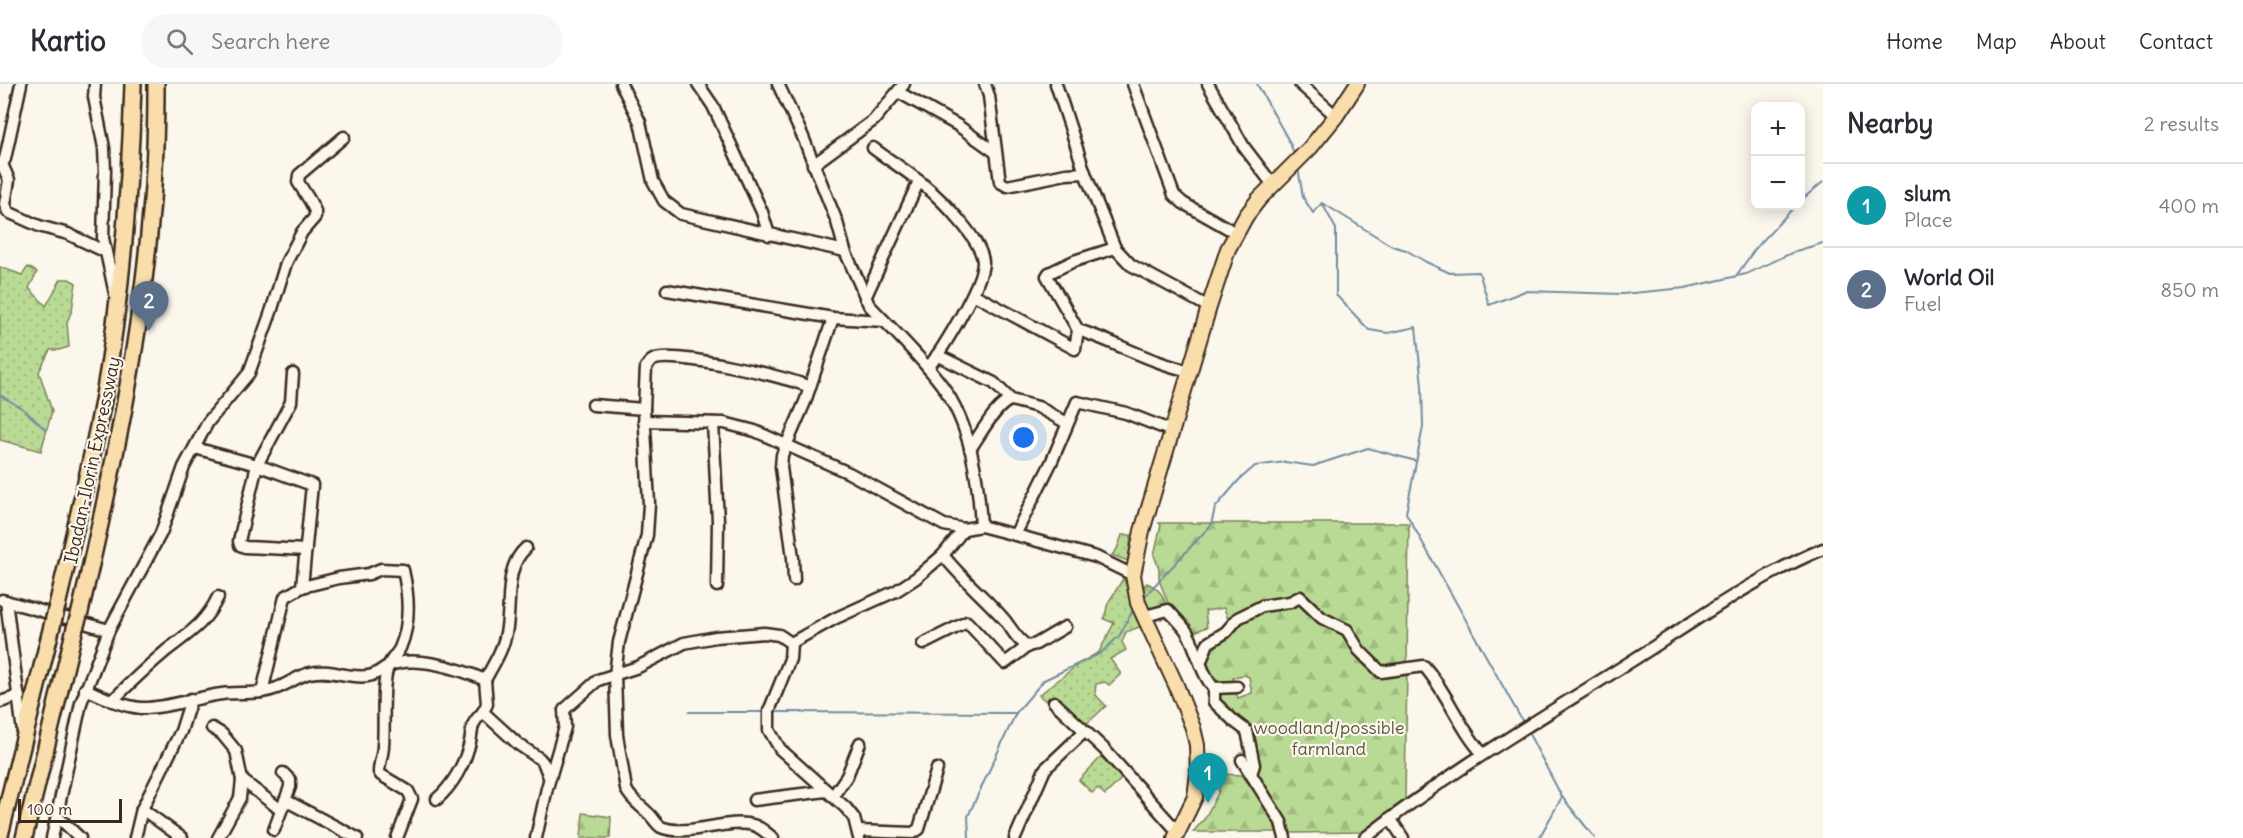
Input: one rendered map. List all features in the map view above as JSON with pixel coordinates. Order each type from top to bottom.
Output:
[{"type":"highway","name":"Ibadan-Ilorin Expressway","points":[[0,835],[57,606],[103,399],[127,224],[133,84]]},
{"type":"highway","name":"Ibadan-Ilorin Expressway","points":[[24,838],[80,612],[118,441],[140,310],[152,210],[156,84]]},
{"type":"main road","points":[[1177,835],[1195,797],[1198,773],[1197,745],[1194,728],[1176,684],[1138,603],[1133,575],[1142,531],[1228,249],[1259,199],[1310,148],[1336,116],[1357,84]]},
{"type":"street","points":[[21,84],[5,135],[1,165],[9,180],[5,204],[8,212],[39,226],[68,234],[106,252]]},
{"type":"street","points":[[95,84],[94,97],[104,148],[103,238],[117,304]]},
{"type":"street","points":[[621,84],[640,122],[653,182],[664,201],[681,214],[845,251]]},
{"type":"street","points":[[698,84],[713,106],[762,212],[769,235]]},
{"type":"street","points":[[778,84],[803,137],[865,298],[928,368],[952,402],[961,420],[978,486],[981,526]]},
{"type":"street","points":[[985,84],[989,96],[1000,182],[1007,186],[1066,174],[1085,173]]},
{"type":"street","points":[[1056,84],[1085,173],[1115,248],[1131,265],[1209,307]]},
{"type":"street","points":[[1133,84],[1174,195],[1183,203],[1236,233]]},
{"type":"street","points":[[1208,84],[1244,147],[1273,185]]},
{"type":"street","points":[[1300,84],[1336,116]]},
{"type":"street","points":[[813,165],[874,120],[901,88],[995,152]]},
{"type":"street","points":[[52,838],[76,722],[109,630],[161,533],[184,467],[208,422],[249,373],[286,263],[302,232],[315,217],[315,211],[298,182],[299,175],[344,136]]},
{"type":"street","points":[[873,148],[919,182],[951,212],[981,253],[983,263],[973,294],[928,368]]},
{"type":"street","points":[[865,298],[919,182]]},
{"type":"street","points":[[973,294],[1075,349],[1078,330],[1047,276],[1074,261],[1115,248]]},
{"type":"street","points":[[667,290],[832,318],[884,321]]},
{"type":"street","points":[[794,580],[781,467],[782,455],[805,402],[832,318]]},
{"type":"street","points":[[1078,330],[1162,364],[1190,371]]},
{"type":"street","points":[[937,355],[994,383],[1011,400],[1038,407],[1067,423]]},
{"type":"street","points":[[772,838],[756,826],[746,824],[684,833],[672,833],[658,826],[655,819],[629,795],[626,789],[617,735],[615,675],[619,642],[647,535],[649,504],[644,421],[646,367],[654,359],[669,357],[744,368],[809,387]]},
{"type":"street","points":[[293,374],[291,402],[258,465],[240,544],[245,547],[306,550]]},
{"type":"street","points":[[970,449],[994,414],[1011,400]]},
{"type":"street","points":[[1015,535],[1051,463],[1075,404],[1079,401],[1126,413],[1172,431]]},
{"type":"street","points":[[593,405],[644,409]]},
{"type":"street","points":[[644,421],[724,423],[755,431],[849,473],[944,525],[964,530],[981,526],[1096,557],[1133,575]]},
{"type":"street","points":[[713,423],[718,521],[717,586]]},
{"type":"street","points":[[195,448],[258,465],[312,485],[302,586]]},
{"type":"street","points":[[791,643],[836,618],[896,591],[916,578],[943,555],[964,530]]},
{"type":"street","points":[[437,799],[452,783],[469,746],[472,723],[483,712],[487,704],[485,680],[501,649],[509,612],[512,576],[518,557],[526,548]]},
{"type":"street","points":[[1365,838],[1421,795],[1483,754],[1733,597],[1823,549]]},
{"type":"street","points":[[943,555],[958,574],[1004,619],[1022,644],[1028,646]]},
{"type":"street","points":[[86,689],[112,701],[144,708],[224,694],[262,692],[275,689],[309,673],[332,672],[350,676],[368,676],[381,672],[400,648],[406,630],[407,586],[403,570],[381,569],[369,574],[302,586],[285,597],[262,692]]},
{"type":"street","points":[[112,701],[167,651],[195,631],[213,609],[218,597]]},
{"type":"street","points":[[1201,662],[1208,643],[1226,632],[1238,618],[1262,606],[1290,602],[1300,597],[1322,618],[1347,630],[1359,650],[1381,672],[1424,666],[1437,680],[1471,742],[1483,754]]},
{"type":"street","points":[[24,739],[3,600],[109,630]]},
{"type":"street","points":[[1144,616],[1168,610],[1186,631],[1201,662],[1206,680],[1214,688],[1214,702],[1247,731],[1254,765],[1251,774]]},
{"type":"street","points":[[923,644],[967,622],[1005,663],[1028,646],[1036,644],[1065,627]]},
{"type":"street","points":[[536,838],[549,778],[566,727],[564,710],[591,684],[657,659],[684,644],[716,637],[779,634],[791,643]]},
{"type":"street","points":[[791,643],[790,659],[769,711],[769,730],[780,749],[854,818],[859,835],[913,833],[919,829],[937,769]]},
{"type":"street","points":[[388,666],[416,661],[428,662],[485,680]]},
{"type":"street","points":[[388,666],[383,748],[379,772],[408,791],[412,799],[397,838]]},
{"type":"street","points":[[1214,688],[1237,687]]},
{"type":"street","points":[[0,702],[19,696]]},
{"type":"street","points":[[135,838],[142,809],[181,730],[191,699]]},
{"type":"street","points":[[1054,702],[1104,749],[1177,835]]},
{"type":"street","points":[[483,712],[518,744],[540,759],[544,761],[557,754]]},
{"type":"street","points":[[212,728],[229,741],[236,751],[242,780],[240,798],[218,838]]},
{"type":"street","points":[[1015,838],[1045,769],[1085,731]]},
{"type":"street","points":[[754,800],[829,793],[847,776],[860,743]]},
{"type":"street","points":[[540,759],[548,771],[549,778]]},
{"type":"street","points":[[1242,760],[1281,822],[1285,838]]},
{"type":"street","points":[[274,830],[291,783],[283,773]]},
{"type":"street","points":[[242,780],[283,805],[357,838]]},
{"type":"street","points":[[142,809],[182,838]]},
{"type":"street","points":[[57,816],[80,838]]},
{"type":"street","points":[[1390,818],[1403,838]]},
{"type":"green space","points":[[0,267],[22,275],[28,267],[37,272],[29,288],[46,306],[61,279],[69,279],[76,283],[72,310],[67,322],[69,347],[50,350],[39,372],[52,411],[41,451],[0,440]]},
{"type":"green space","name":"woodland/possible farmland","points":[[1159,523],[1409,523],[1407,663],[1385,672],[1341,625],[1326,618],[1313,603],[1264,602],[1248,608],[1230,625],[1224,608],[1205,611],[1207,627],[1197,631],[1187,631],[1170,608],[1159,580],[1159,569],[1154,555],[1161,525]]},
{"type":"green space","points":[[1122,535],[1131,535],[1128,561],[1112,555]]},
{"type":"green space","points":[[1123,579],[1131,591],[1142,626],[1126,632],[1122,642],[1126,650],[1110,659],[1121,674],[1109,685],[1105,682],[1096,684],[1095,694],[1106,706],[1079,731],[1039,695],[1080,663],[1099,652],[1114,623],[1104,619],[1108,603]]},
{"type":"green space","points":[[1147,583],[1159,592],[1166,605],[1152,610],[1145,605],[1142,588]]},
{"type":"green space","name":"woodland/possible farmland","points":[[1303,603],[1312,609],[1326,628],[1340,631],[1359,660],[1376,674],[1386,677],[1396,675],[1407,668],[1405,800],[1363,832],[1291,833],[1276,802],[1261,785],[1248,731],[1243,720],[1218,704],[1217,692],[1236,692],[1238,698],[1252,693],[1249,677],[1244,675],[1233,677],[1235,685],[1219,685],[1209,678],[1206,648],[1238,627],[1254,609]]},
{"type":"green space","points":[[1101,757],[1123,777],[1105,795],[1098,788],[1092,793],[1079,780]]},
{"type":"green space","points":[[1217,774],[1242,775],[1266,807],[1278,832],[1193,832],[1205,818],[1219,791]]},
{"type":"green space","points":[[583,813],[611,817],[610,838],[581,838]]},
{"type":"waterway","points":[[1257,84],[1290,143],[1295,157]]},
{"type":"waterway","points":[[1298,168],[1303,197],[1313,213],[1322,203],[1336,229],[1336,295],[1369,330],[1388,333],[1416,327],[1422,386],[1423,427],[1406,513],[1524,724]]},
{"type":"waterway","points":[[1805,197],[1823,182]]},
{"type":"waterway","points":[[1324,204],[1392,246],[1406,250],[1450,273],[1479,272],[1489,305],[1525,291],[1622,294],[1685,288],[1746,274],[1796,251],[1823,243]]},
{"type":"waterway","points":[[1736,276],[1755,249],[1791,210]]},
{"type":"waterway","points":[[0,395],[23,409],[46,430]]},
{"type":"waterway","points":[[1143,598],[1211,525],[1215,508],[1239,480],[1255,466],[1285,462],[1313,466],[1368,448],[1416,461]]},
{"type":"waterway","points":[[969,838],[968,816],[1016,713],[1044,680],[1101,653],[1120,635],[1135,606]]},
{"type":"waterway","points":[[689,712],[764,712]]},
{"type":"waterway","points":[[773,712],[1016,713]]},
{"type":"waterway","points":[[1528,732],[1562,797],[1595,838]]},
{"type":"waterway","points":[[1539,838],[1562,797]]},
{"type":"place","name":"World Oil","points":[[149,331]]},
{"type":"place","name":"slum","points":[[1208,803]]}]
